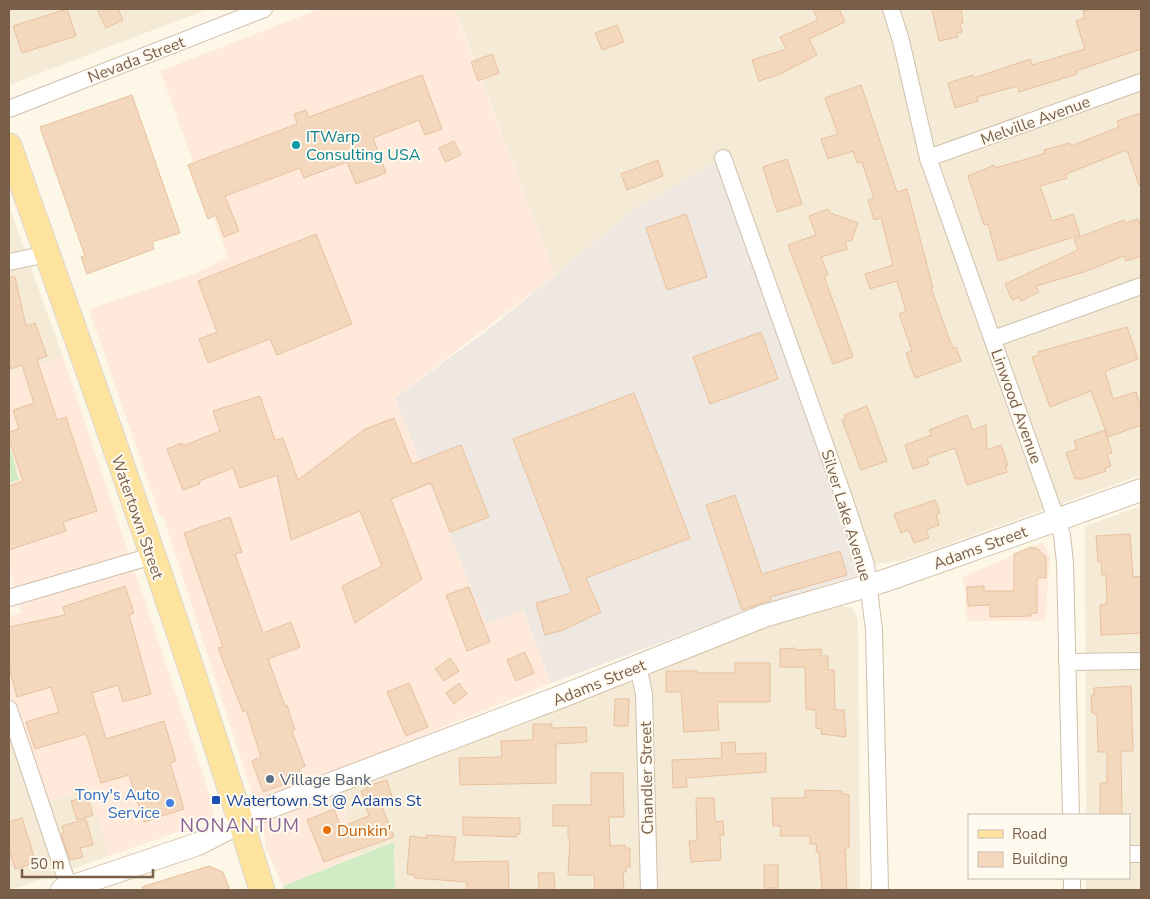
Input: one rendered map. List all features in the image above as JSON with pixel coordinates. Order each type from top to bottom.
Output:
[{"type":"main road","name":"Watertown Street","points":[[9,146],[152,556],[262,890]]},
{"type":"street","name":"Nevada Street","points":[[9,108],[264,9]]},
{"type":"street","name":"Linwood Avenue","points":[[891,9],[901,41],[928,158],[1058,520],[1065,555],[1071,814]]},
{"type":"street","name":"Melville Avenue","points":[[928,158],[1141,82]]},
{"type":"street","name":"Silver Lake Avenue","points":[[723,158],[866,565],[874,630],[880,890]]},
{"type":"street","points":[[9,262],[47,254]]},
{"type":"street","points":[[993,339],[1141,286]]},
{"type":"street","name":"Adams Street","points":[[66,889],[198,844],[270,807],[764,616],[870,586],[1141,490]]},
{"type":"street","points":[[9,598],[152,556]]},
{"type":"street","points":[[1068,662],[1141,661]]},
{"type":"street","name":"Chandler Street","points":[[638,666],[644,694],[649,890]]},
{"type":"street","points":[[9,709],[66,889]]},
{"type":"shaded area","points":[[9,9],[208,9],[9,85]]},
{"type":"shaded area","points":[[320,9],[454,9],[555,275],[395,398],[486,623],[522,610],[551,683],[322,777],[254,799],[163,516],[160,516],[89,309],[195,274],[228,257],[160,71]]},
{"type":"shaded area","points":[[455,9],[1141,9],[1141,475],[901,561],[866,565],[635,209],[555,275]]},
{"type":"shaded area","points":[[723,158],[867,572],[779,599],[551,683],[523,610],[486,624],[395,398],[489,329],[635,209]]},
{"type":"shaded area","points":[[9,206],[63,357],[9,373]]},
{"type":"shaded area","points":[[63,357],[213,805],[213,815],[209,821],[109,856],[88,787],[41,805],[9,706],[9,616],[21,613],[9,565],[9,483],[19,479],[9,442],[9,373]]},
{"type":"shaded area","points":[[1141,506],[1141,890],[1086,890],[1086,879],[1130,879],[1130,814],[1086,814],[1085,526]]},
{"type":"shaded area","points":[[1043,542],[1050,558],[1045,621],[967,621],[963,577]]},
{"type":"shaded area","points":[[838,606],[853,608],[858,620],[860,890],[395,890],[394,842],[360,855],[338,793],[733,640],[787,620]]},
{"type":"shaded area","points":[[9,705],[42,805],[88,787],[109,856],[10,890]]},
{"type":"shaded area","points":[[338,793],[360,855],[283,886],[266,848],[263,823]]},
{"type":"green space","points":[[9,442],[19,480],[9,483]]},
{"type":"green space","points":[[394,842],[395,890],[284,890],[283,886]]},
{"type":"building","points":[[67,9],[76,36],[22,53],[13,26]]},
{"type":"building","points":[[97,9],[118,9],[123,20],[106,28]]},
{"type":"building","points":[[813,9],[839,9],[845,22],[809,39],[817,55],[780,74],[759,81],[752,60],[786,49],[780,37],[818,20]]},
{"type":"building","points":[[932,9],[961,9],[963,23],[960,24],[962,32],[957,33],[958,37],[939,41]]},
{"type":"building","points":[[1091,9],[1141,9],[1141,49],[1076,71],[1077,74],[1019,92],[1018,86],[977,97],[978,101],[955,108],[948,83],[973,75],[974,78],[1030,59],[1032,65],[1085,49],[1076,21],[1085,18],[1083,11]]},
{"type":"building","points":[[617,25],[624,42],[602,50],[595,33]]},
{"type":"building","points":[[492,54],[499,73],[478,81],[471,62]]},
{"type":"building","name":"ITWarp Consulting USA","points":[[422,75],[442,129],[425,135],[419,120],[373,138],[386,173],[356,184],[347,162],[304,178],[300,168],[225,196],[239,231],[224,237],[216,215],[208,219],[188,165],[297,124],[294,114],[306,110],[309,117]]},
{"type":"building","points":[[861,85],[897,192],[907,189],[933,288],[931,288],[953,348],[956,347],[961,361],[915,378],[906,353],[912,351],[899,314],[906,311],[897,281],[870,289],[865,274],[893,265],[881,218],[874,220],[868,200],[874,198],[862,162],[857,163],[853,151],[828,159],[821,139],[838,134],[825,98]]},
{"type":"building","points":[[132,95],[180,233],[152,242],[154,249],[87,274],[81,257],[85,256],[40,127]]},
{"type":"building","points":[[1141,113],[1141,185],[1139,185],[1127,150],[1066,174],[1067,178],[1040,186],[1052,221],[1073,214],[1080,235],[998,261],[988,224],[984,225],[968,176],[994,165],[995,168],[1037,156],[1045,153],[1044,150],[1070,143],[1071,146],[1119,127],[1117,121]]},
{"type":"building","points":[[454,141],[461,155],[445,162],[439,148]]},
{"type":"building","points":[[787,159],[802,204],[777,212],[763,167]]},
{"type":"building","points":[[658,160],[663,176],[627,190],[621,174]]},
{"type":"building","points":[[828,209],[830,213],[858,223],[852,240],[845,242],[847,249],[821,257],[828,275],[824,276],[853,357],[833,364],[788,245],[816,235],[809,216]]},
{"type":"building","points":[[686,214],[707,277],[667,290],[646,228]]},
{"type":"building","points":[[1138,219],[1141,228],[1141,256],[1126,261],[1124,256],[1084,272],[1036,286],[1039,292],[1021,301],[1019,297],[1012,300],[1005,284],[1078,250],[1074,239],[1124,220],[1126,223]]},
{"type":"building","points":[[316,234],[352,324],[277,355],[270,339],[208,363],[199,339],[217,332],[198,281]]},
{"type":"building","points":[[9,277],[15,277],[26,326],[35,323],[47,356],[37,360],[57,420],[66,417],[97,511],[63,522],[66,531],[9,550],[9,486],[23,481],[9,439],[9,432],[19,429],[13,410],[34,403],[22,365],[11,369],[9,361]]},
{"type":"building","points":[[1127,327],[1138,359],[1105,371],[1113,399],[1136,392],[1141,408],[1141,425],[1108,437],[1091,391],[1050,407],[1032,357],[1039,355],[1038,352]]},
{"type":"building","points":[[761,332],[778,379],[710,404],[693,357]]},
{"type":"building","points":[[634,393],[690,538],[586,578],[601,612],[563,630],[545,635],[536,603],[572,593],[513,439]]},
{"type":"building","points":[[260,396],[275,440],[283,438],[298,480],[365,429],[394,418],[412,464],[461,445],[489,517],[450,532],[431,483],[391,499],[422,579],[355,623],[342,586],[382,566],[360,511],[291,540],[277,475],[240,488],[233,468],[199,481],[200,484],[183,490],[167,449],[182,443],[183,446],[220,431],[213,411]]},
{"type":"building","points":[[867,406],[887,461],[861,470],[842,420],[846,419],[844,415]]},
{"type":"building","points":[[967,415],[973,430],[986,425],[987,450],[1001,445],[1008,466],[1005,466],[1007,472],[967,485],[955,448],[927,458],[929,464],[913,469],[905,445],[932,435],[929,430]]},
{"type":"building","points":[[1105,430],[1112,453],[1107,454],[1111,466],[1105,468],[1106,471],[1079,480],[1078,478],[1075,479],[1066,453],[1077,449],[1074,441]]},
{"type":"building","points":[[735,495],[762,574],[840,551],[847,575],[770,597],[771,600],[742,610],[706,505]]},
{"type":"building","points":[[935,500],[940,513],[936,514],[939,525],[926,530],[929,538],[914,543],[909,530],[901,533],[894,514]]},
{"type":"building","points":[[230,517],[242,552],[235,554],[263,633],[291,622],[300,647],[268,659],[295,730],[292,731],[305,766],[299,769],[302,778],[263,792],[252,761],[261,757],[246,710],[243,712],[218,648],[223,647],[184,533]]},
{"type":"building","points":[[1130,534],[1133,577],[1141,576],[1141,633],[1101,635],[1100,605],[1107,604],[1106,574],[1102,575],[1101,562],[1098,562],[1096,536]]},
{"type":"building","points":[[1031,547],[1038,549],[1046,557],[1046,578],[1037,578],[1037,613],[1031,613],[1031,616],[990,617],[990,605],[968,606],[967,587],[984,586],[984,591],[1014,591],[1014,554]]},
{"type":"building","points":[[125,586],[134,613],[129,615],[151,694],[123,702],[118,685],[92,693],[106,739],[164,721],[176,761],[170,763],[184,809],[144,822],[129,775],[101,783],[86,734],[35,749],[26,722],[59,712],[51,687],[17,697],[9,667],[9,627],[65,615],[63,607]]},
{"type":"building","points":[[469,587],[490,642],[467,651],[446,595]]},
{"type":"building","points":[[795,648],[795,650],[821,649],[821,656],[828,656],[828,670],[834,670],[835,710],[844,710],[846,737],[821,734],[822,729],[816,728],[816,710],[806,709],[805,667],[780,667],[780,649]]},
{"type":"building","points":[[525,652],[534,673],[516,681],[507,660]]},
{"type":"building","points":[[450,658],[459,671],[444,681],[435,669]]},
{"type":"building","points":[[735,663],[770,663],[770,702],[717,702],[719,730],[684,732],[681,692],[666,692],[666,671],[735,673]]},
{"type":"building","points":[[409,683],[428,727],[406,736],[387,692]]},
{"type":"building","points":[[459,683],[467,694],[454,704],[446,693]]},
{"type":"building","points":[[1131,686],[1133,751],[1121,751],[1122,814],[1100,814],[1100,783],[1107,783],[1107,752],[1098,752],[1097,717],[1095,713],[1092,713],[1091,695],[1094,695],[1094,688]]},
{"type":"building","points":[[615,699],[629,699],[628,726],[614,726]]},
{"type":"building","points":[[533,724],[552,724],[552,728],[586,727],[587,742],[556,744],[556,783],[460,785],[459,758],[502,757],[501,741],[533,740]]},
{"type":"building","points":[[735,742],[736,754],[766,753],[766,772],[686,778],[687,787],[673,788],[672,760],[722,758],[721,743]]},
{"type":"building","points":[[591,773],[623,773],[624,817],[609,817],[610,846],[625,845],[625,848],[630,848],[630,867],[626,867],[626,872],[623,872],[624,890],[595,890],[594,875],[568,875],[570,838],[568,838],[568,826],[553,826],[553,805],[591,805]]},
{"type":"building","points":[[387,780],[393,800],[381,804],[394,837],[324,862],[307,820],[334,809],[341,827],[369,816],[361,791],[367,789],[367,786]]},
{"type":"building","points":[[805,790],[842,791],[842,794],[849,795],[849,848],[845,848],[847,890],[822,890],[819,852],[816,852],[817,844],[810,844],[810,836],[780,836],[781,826],[773,826],[772,798],[805,798]]},
{"type":"building","points":[[87,796],[93,815],[77,820],[71,801]]},
{"type":"building","points":[[696,798],[714,798],[715,822],[723,821],[724,835],[720,835],[721,860],[691,862],[689,841],[697,841]]},
{"type":"building","points":[[463,817],[520,818],[520,834],[517,834],[517,837],[463,835]]},
{"type":"building","points":[[22,818],[36,863],[15,869],[9,849],[9,822]]},
{"type":"building","points":[[86,819],[93,845],[80,848],[83,857],[70,860],[61,834],[64,833],[62,826]]},
{"type":"building","points":[[426,835],[456,837],[453,862],[508,861],[509,890],[467,890],[467,882],[415,878],[415,875],[407,874],[410,836],[426,838]]},
{"type":"building","points":[[764,865],[778,865],[778,888],[764,888]]},
{"type":"building","points":[[209,866],[223,872],[230,890],[143,890],[142,887]]},
{"type":"building","points":[[538,873],[554,873],[555,890],[539,890]]},
{"type":"place","name":"ITWarp Consulting USA","points":[[296,145]]},
{"type":"place","name":"Village Bank","points":[[270,779]]},
{"type":"place","name":"Watertown St @ Adams St","points":[[216,800]]},
{"type":"place","name":"Tony's Auto Service","points":[[170,803]]},
{"type":"place","name":"Dunkin'","points":[[327,830]]},
{"type":"district","name":"NONANTUM","points":[[240,825]]}]
